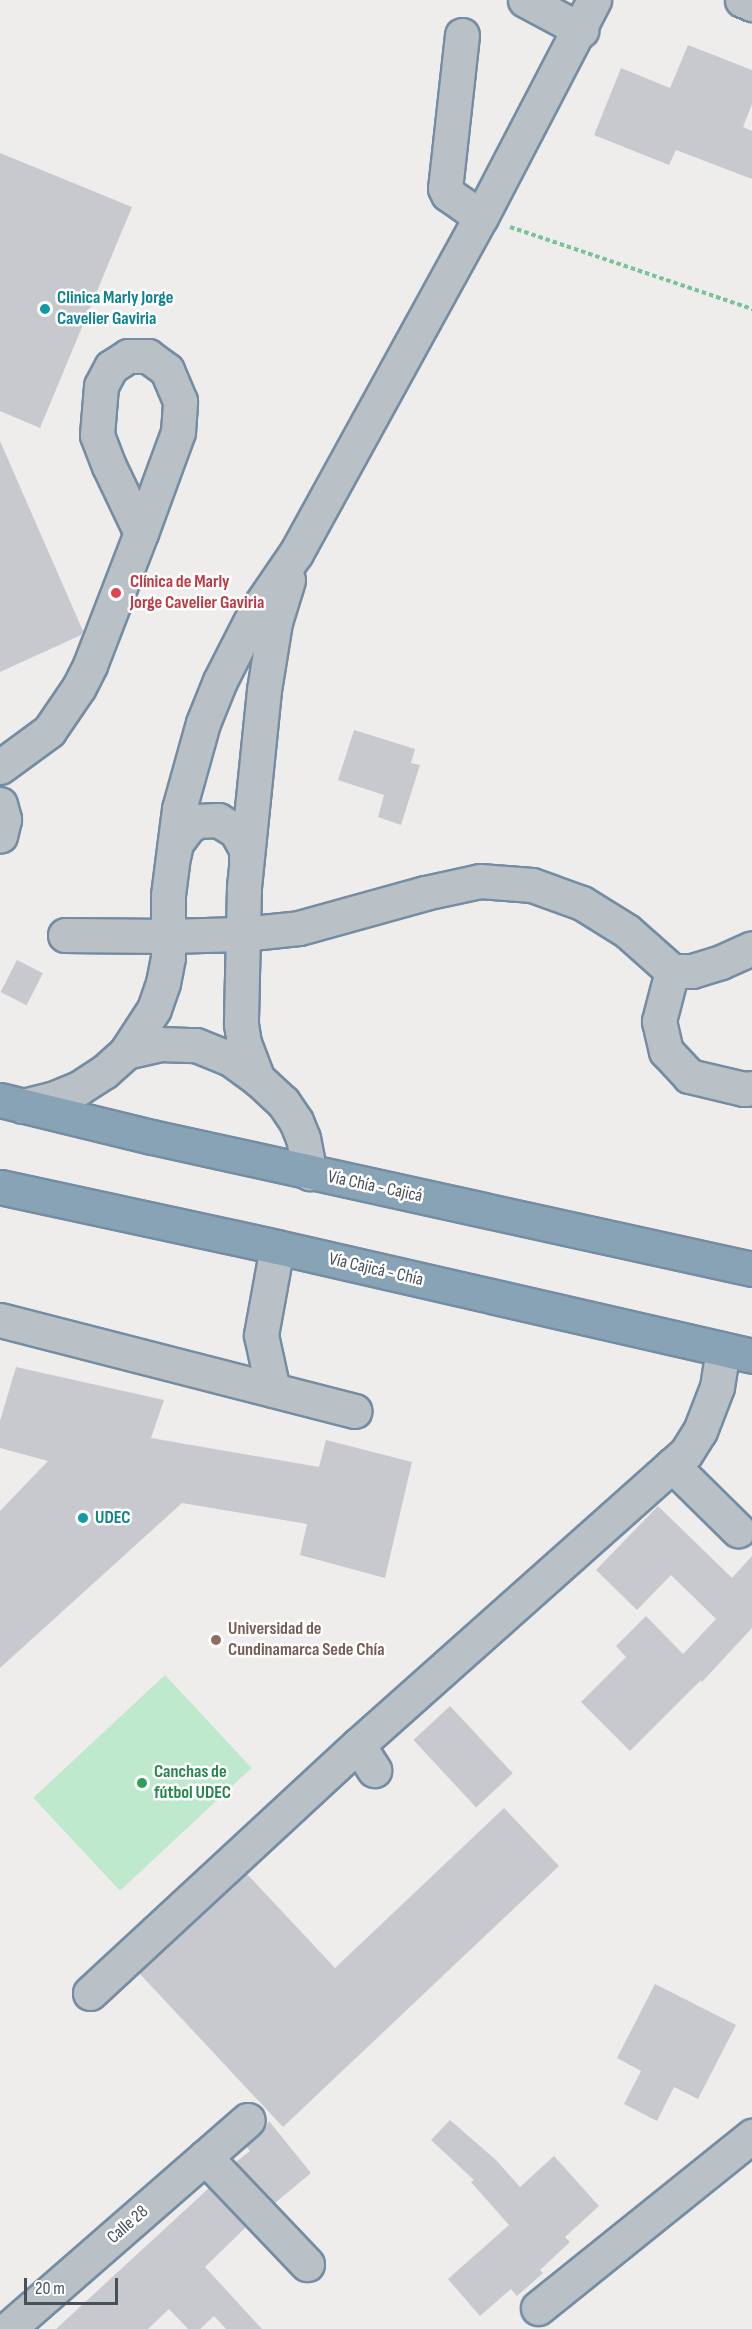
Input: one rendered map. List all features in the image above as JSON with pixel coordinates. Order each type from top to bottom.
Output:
[{"type":"highway","name":"Vía Chía - Cajicá","points":[[12,1103],[310,1173],[747,1263]]},
{"type":"highway","name":"Vía Cajicá - Chía","points":[[0,1187],[277,1246],[737,1353]]},
{"type":"street","points":[[525,0],[581,30]]},
{"type":"street","points":[[12,1103],[52,1099],[79,1088],[104,1072],[126,1052],[154,1009],[163,983],[168,957],[168,895],[179,809],[189,765],[220,681],[254,614],[296,553],[481,217],[581,30],[594,0]]},
{"type":"street","points":[[742,0],[752,4]]},
{"type":"street","points":[[462,34],[445,188],[448,194],[481,217]]},
{"type":"street","points":[[0,767],[49,731],[79,687],[141,533]]},
{"type":"street","points":[[258,1079],[244,1042],[241,1024],[246,860],[264,690],[275,622],[296,553]]},
{"type":"street","points":[[220,681],[264,690]]},
{"type":"street","points":[[0,804],[4,819],[0,836]]},
{"type":"street","points":[[174,853],[176,843],[188,826],[197,821],[218,820],[236,831],[246,849],[246,860]]},
{"type":"street","points":[[65,935],[242,934],[299,928],[425,893],[480,881],[532,885],[582,903],[627,931],[672,970],[692,971],[721,962],[752,948]]},
{"type":"street","points":[[672,970],[659,1021],[666,1051],[689,1076],[744,1089],[752,1088]]},
{"type":"street","points":[[126,1052],[160,1044],[196,1045],[230,1058],[283,1102],[296,1121],[303,1138],[310,1173]]},
{"type":"street","points":[[273,1390],[261,1335],[277,1246]]},
{"type":"street","points":[[0,1320],[354,1411]]},
{"type":"street","points":[[90,1993],[366,1758],[686,1453],[700,1431],[717,1386],[737,1353]]},
{"type":"street","points":[[672,1465],[738,1530]]},
{"type":"street","name":"Calle 28","points":[[8,2329],[248,2120]]},
{"type":"street","points":[[538,2308],[752,2136]]},
{"type":"street","points":[[205,2157],[307,2264]]},
{"type":"path","points":[[481,217],[752,309]]},
{"type":"green space","name":"Canchas de fútbol UDEC","points":[[165,1675],[252,1768],[120,1891],[33,1798]]},
{"type":"building","points":[[688,45],[752,70],[752,104],[743,127],[752,131],[752,179],[676,150],[669,165],[594,135],[621,68],[670,88]]},
{"type":"building","name":"Clinica Marly Jorge Cavelier Gaviria","points":[[0,153],[132,207],[40,428],[0,411]]},
{"type":"building","points":[[0,441],[83,631],[81,635],[0,672]]},
{"type":"building","points":[[354,730],[415,749],[411,763],[420,765],[401,825],[378,817],[384,795],[338,780]]},
{"type":"building","points":[[17,960],[43,973],[26,1005],[1,992]]},
{"type":"building","name":"UDEC","points":[[16,1367],[164,1400],[151,1438],[319,1467],[326,1440],[412,1462],[385,1578],[300,1555],[307,1524],[182,1503],[0,1668],[0,1511],[48,1461],[0,1448],[0,1421]]},
{"type":"building","points":[[658,1506],[732,1578],[752,1556],[752,1628],[702,1682],[701,1680],[630,1751],[581,1702],[626,1657],[616,1646],[646,1616],[683,1654],[716,1619],[671,1575],[637,1610],[596,1570]]},
{"type":"building","points":[[450,1706],[513,1773],[476,1807],[413,1740]]},
{"type":"building","points":[[504,1808],[559,1866],[283,2127],[139,1973],[247,1874],[335,1968]]},
{"type":"building","points":[[655,1984],[736,2025],[698,2099],[674,2087],[657,2121],[624,2104],[641,2071],[617,2058]]},
{"type":"building","points":[[450,2120],[496,2160],[520,2187],[554,2156],[599,2206],[565,2237],[570,2242],[540,2270],[543,2273],[517,2296],[511,2289],[480,2316],[448,2279],[509,2225],[471,2182],[474,2180],[431,2140]]},
{"type":"building","points":[[269,2121],[311,2173],[275,2203],[236,2162],[250,2151],[246,2146],[261,2134]]},
{"type":"building","points":[[209,2188],[246,2227],[205,2267],[262,2329],[226,2329],[214,2316],[200,2329],[188,2329],[169,2309],[148,2329],[56,2329]]},
{"type":"place","name":"Clinica Marly Jorge Cavelier Gaviria","points":[[45,309]]},
{"type":"place","name":"Clínica de Marly Jorge Cavelier Gaviria","points":[[116,593]]},
{"type":"place","name":"UDEC","points":[[83,1518]]},
{"type":"place","name":"Universidad de Cundinamarca Sede Chía","points":[[216,1640]]},
{"type":"place","name":"Canchas de fútbol UDEC","points":[[142,1783]]}]
